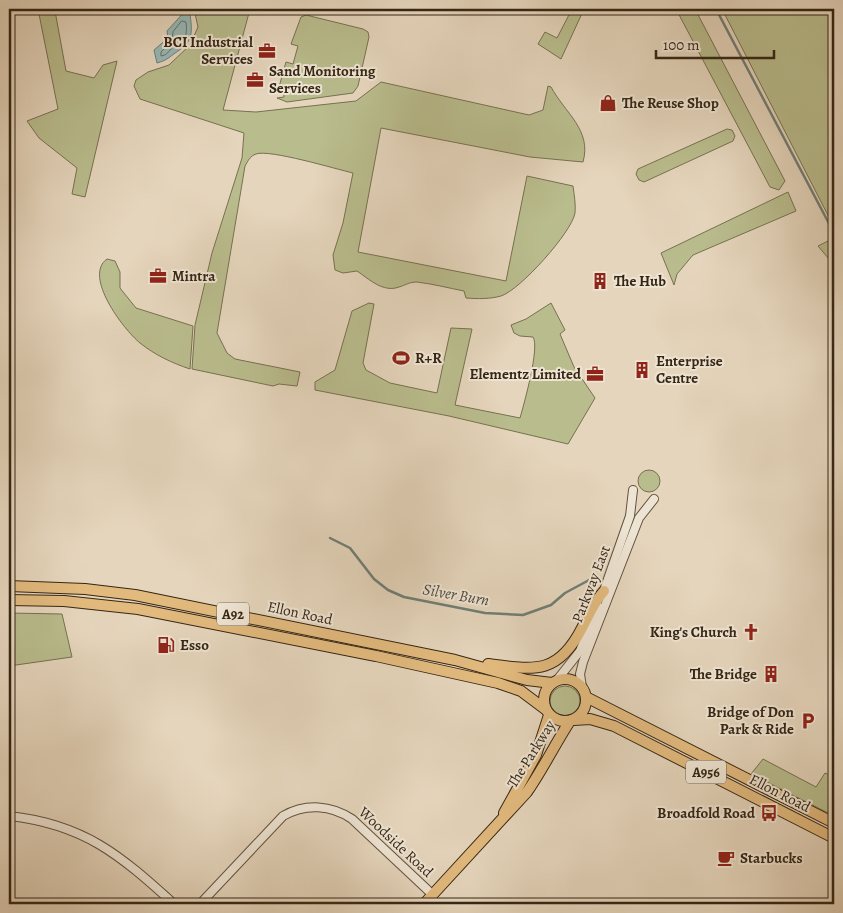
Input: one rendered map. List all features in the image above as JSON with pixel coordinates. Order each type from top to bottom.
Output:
[{"type":"main road","name":"Ellon Road","points":[[9,586],[85,589],[135,596],[455,660],[527,680],[555,682]]},
{"type":"main road","points":[[455,660],[530,668],[553,663],[563,657],[573,646],[592,608],[604,591]]},
{"type":"main road","name":"Ellon Road","points":[[9,600],[64,600],[138,609],[376,656],[498,683],[521,691],[547,712]]},
{"type":"main road","name":"A92","points":[[555,682],[571,680],[584,692]]},
{"type":"main road","points":[[547,712],[544,694],[555,682]]},
{"type":"main road","points":[[572,721],[585,708],[584,692]]},
{"type":"main road","name":"Ellon Road","points":[[584,692],[834,823]]},
{"type":"main road","name":"A92","points":[[547,712],[559,721],[572,721]]},
{"type":"main road","name":"The Parkway","points":[[497,824],[532,762],[544,735],[547,712]]},
{"type":"main road","name":"Ellon Road","points":[[572,721],[590,719],[614,726],[834,838]]},
{"type":"main road","name":"The Parkway","points":[[424,904],[528,792],[557,739],[572,721]]},
{"type":"street","name":"Parkway East","points":[[555,682],[580,651],[604,591],[630,516],[633,490]]},
{"type":"street","name":"Parkway East","points":[[584,692],[580,674],[583,662],[639,518],[654,499]]},
{"type":"street","name":"Woodside Road","points":[[200,904],[283,816],[310,807],[337,811],[352,819],[433,895]]},
{"type":"street","points":[[9,816],[45,822],[86,836],[132,866],[174,904]]},
{"type":"green space","points":[[38,9],[56,9],[66,71],[94,78],[103,65],[117,61],[85,197],[72,194],[77,168],[39,138],[27,121],[58,109]]},
{"type":"green space","points":[[194,9],[250,9],[223,110],[256,112],[356,101],[381,82],[529,115],[543,110],[548,86],[551,87],[576,122],[584,140],[583,162],[530,157],[381,128],[358,252],[506,281],[527,176],[573,186],[575,213],[572,222],[555,246],[532,272],[510,291],[501,296],[493,298],[466,298],[464,291],[417,282],[393,288],[382,287],[357,271],[343,273],[335,270],[333,255],[343,223],[353,173],[274,154],[256,154],[251,157],[245,166],[217,333],[227,353],[235,359],[300,372],[297,386],[279,384],[273,386],[192,369],[195,325],[212,253],[242,158],[244,133],[140,99],[134,86],[136,80],[148,72],[169,65],[190,45],[198,27]]},
{"type":"green space","points":[[572,9],[584,9],[561,59],[538,44],[545,32],[557,38]]},
{"type":"green space","points":[[676,9],[695,9],[785,181],[779,190],[770,187]]},
{"type":"green space","points":[[722,9],[834,9],[834,227]]},
{"type":"green space","points":[[306,15],[363,29],[368,32],[369,37],[358,86],[353,93],[287,102],[277,98],[284,97],[283,87],[279,87],[286,62],[293,64],[298,46],[291,44],[301,17]]},
{"type":"green space","points":[[727,129],[732,130],[735,136],[733,141],[644,182],[639,180],[636,174],[638,169]]},
{"type":"green space","points":[[788,192],[796,211],[693,255],[677,274],[674,285],[661,253]]},
{"type":"green space","points":[[834,238],[834,265],[818,246]]},
{"type":"green space","points":[[107,259],[115,261],[120,272],[120,288],[136,308],[193,326],[190,369],[152,351],[140,343],[124,326],[102,289],[101,267]]},
{"type":"green space","points":[[369,303],[374,304],[363,363],[366,370],[390,383],[437,393],[451,328],[472,329],[455,405],[520,418],[531,376],[535,343],[533,337],[520,336],[514,333],[511,325],[526,319],[551,303],[565,330],[560,334],[574,367],[595,398],[568,444],[449,416],[315,390],[315,382],[335,370],[352,311]]},
{"type":"green space","points":[[649,470],[657,473],[660,481],[657,489],[649,492],[641,489],[638,481],[641,473]]},
{"type":"green space","points":[[9,613],[62,614],[72,657],[9,666]]},
{"type":"green space","points":[[565,686],[576,690],[580,701],[576,712],[565,716],[554,712],[550,701],[554,690]]},
{"type":"green space","points":[[763,759],[816,787],[825,773],[834,777],[834,816],[751,774]]},
{"type":"water","points":[[186,10],[190,13],[191,30],[187,43],[166,59],[157,63],[154,50],[168,38],[167,31]]},
{"type":"waterway","points":[[716,9],[834,233]]},
{"type":"waterway","name":"Silver Burn","points":[[330,538],[350,548],[374,579],[388,590],[404,597],[485,613],[523,615],[551,605],[565,593],[591,579]]},
{"type":"place","name":"BCI Industrial Services","points":[[267,51]]},
{"type":"place","name":"Sand Monitoring Services","points":[[255,80]]},
{"type":"place","name":"The Reuse Shop","points":[[608,103]]},
{"type":"place","name":"Mintra","points":[[158,276]]},
{"type":"place","name":"The Hub","points":[[600,281]]},
{"type":"place","name":"R+R","points":[[401,358]]},
{"type":"place","name":"Enterprise Centre","points":[[642,370]]},
{"type":"place","name":"Elementz Limited","points":[[595,374]]},
{"type":"place","name":"King's Church","points":[[751,632]]},
{"type":"place","name":"Esso","points":[[166,645]]},
{"type":"place","name":"The Bridge","points":[[771,674]]},
{"type":"place","name":"Bridge of Don Park & Ride","points":[[808,721]]},
{"type":"place","name":"Broadfold Road","points":[[769,813]]},
{"type":"place","name":"Starbucks","points":[[726,858]]}]
